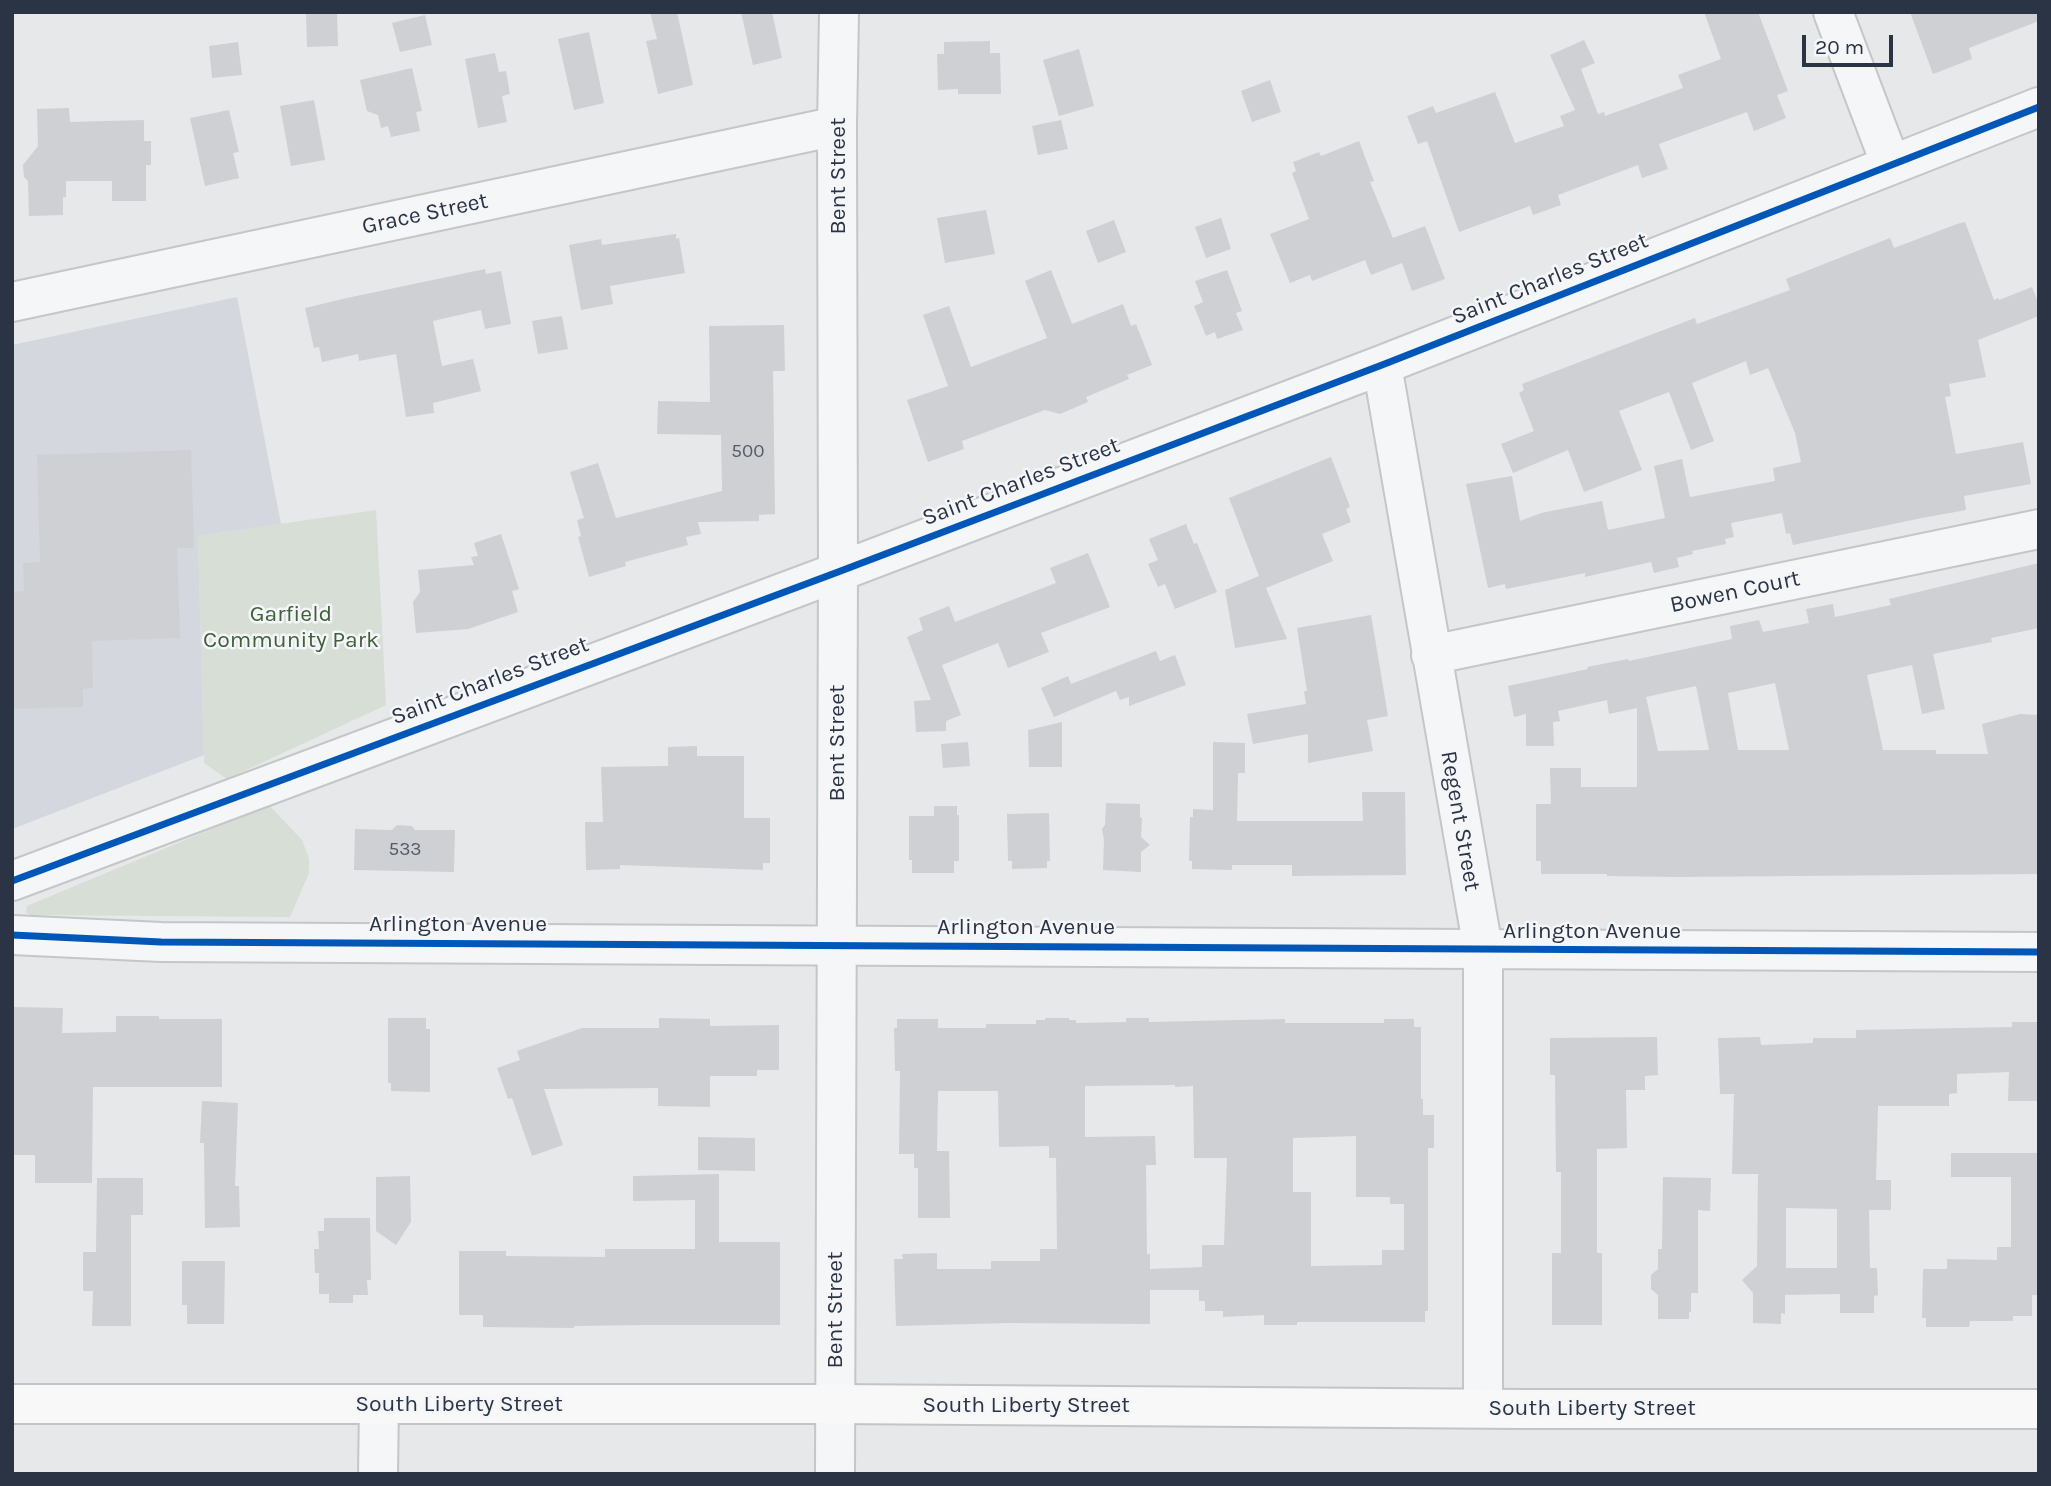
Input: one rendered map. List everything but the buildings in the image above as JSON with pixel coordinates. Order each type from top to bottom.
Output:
[{"type":"main road","name":"South Liberty Street","points":[[12,1404],[2039,1409]]},
{"type":"street","name":"Bent Street","points":[[835,1474],[839,12]]},
{"type":"street","points":[[1833,12],[1891,165]]},
{"type":"street","name":"Saint Charles Street","points":[[12,881],[1382,365],[2039,107]]},
{"type":"street","name":"Grace Street","points":[[12,302],[837,126]]},
{"type":"street","name":"Regent Street","points":[[1382,365],[1483,949],[1483,1408]]},
{"type":"street","name":"Bowen Court","points":[[1431,656],[2039,529]]},
{"type":"street","name":"Arlington Avenue","points":[[12,935],[174,942],[2039,952]]},
{"type":"street","points":[[379,1404],[379,1474]]},
{"type":"shaded area","points":[[237,297],[281,524],[198,536],[204,755],[12,829],[12,345]]},
{"type":"green space","name":"Garfield Community Park","points":[[376,510],[386,705],[227,779],[204,763],[198,536]]},
{"type":"green space","points":[[269,805],[302,840],[309,859],[309,873],[290,917],[30,915],[26,912],[27,906]]},
{"type":"cycle path","points":[[12,881],[1382,365],[2039,107]]},
{"type":"cycle path","points":[[12,935],[161,942],[2039,952]]}]
